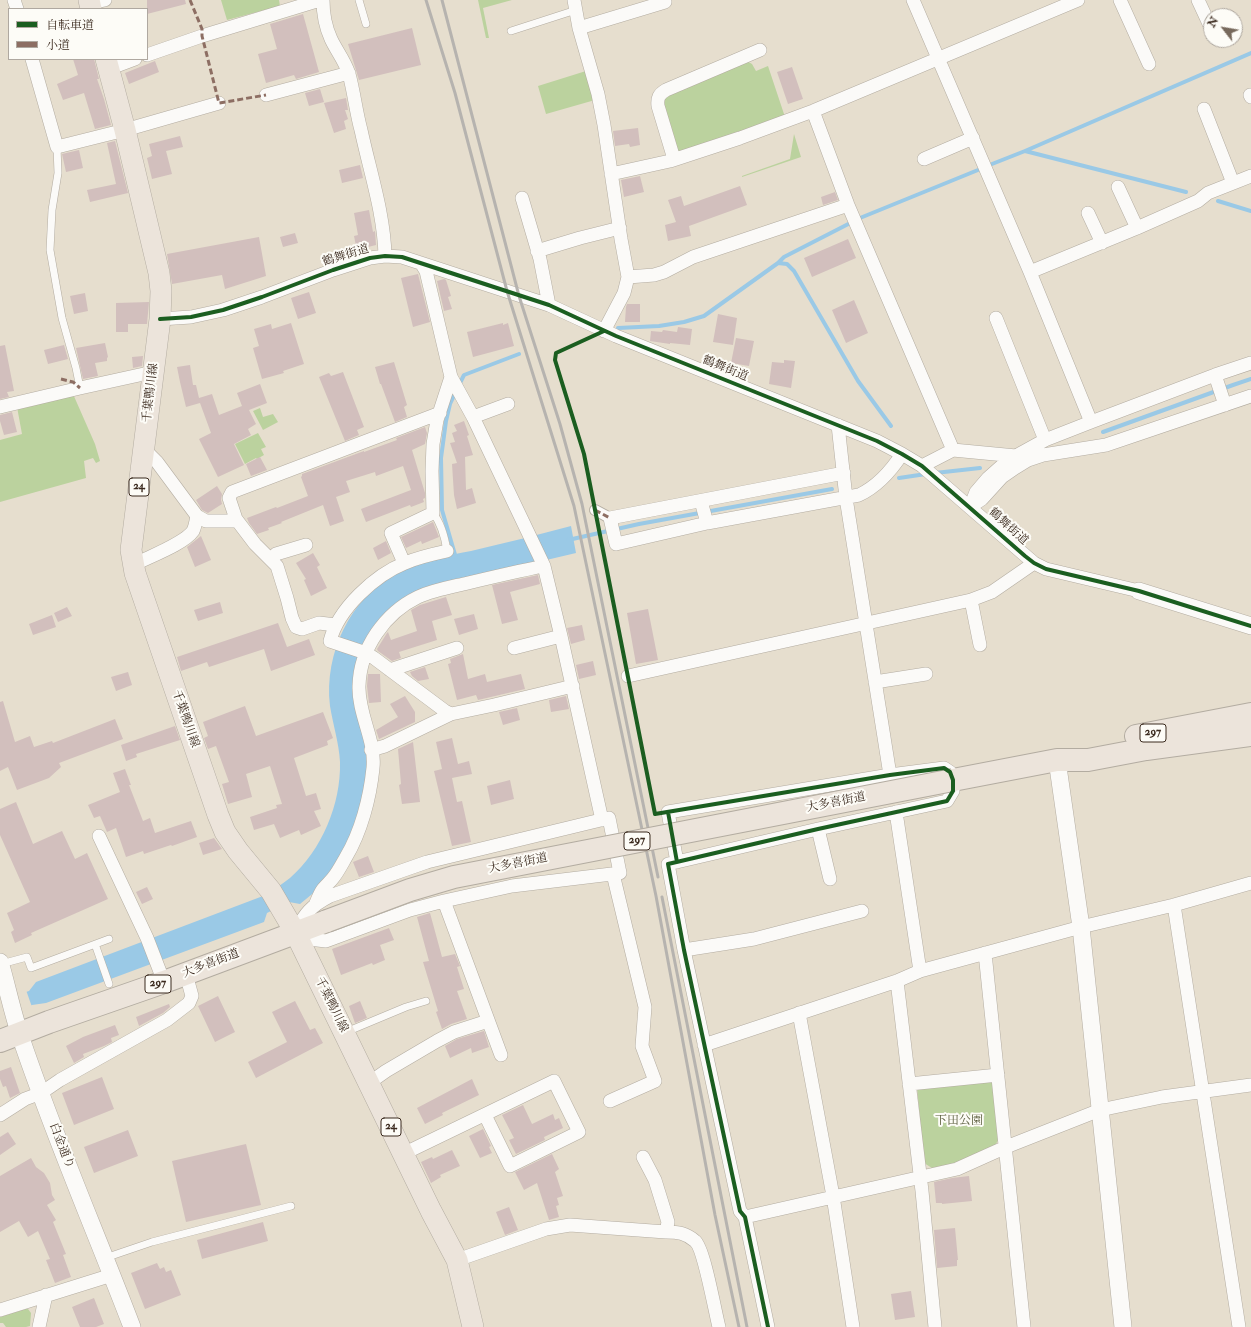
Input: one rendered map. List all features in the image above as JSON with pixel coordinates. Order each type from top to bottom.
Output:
[{"type":"highway","name":"大多喜街道","points":[[1057,760],[1087,746],[1251,714]]},
{"type":"highway","name":"大多喜街道","points":[[0,1041],[17,1024],[49,1022],[160,973],[186,974],[295,932],[322,912],[410,890],[454,877],[1057,760],[1088,760],[1146,749],[1251,735]]},
{"type":"main road","name":"千葉鴨川線","points":[[107,62],[125,130],[162,291],[160,319],[131,550],[133,564],[143,597],[225,832],[238,851],[276,898],[295,932],[457,1260],[473,1327]]},
{"type":"street","points":[[148,55],[202,36],[321,0],[326,27],[331,40],[342,56],[349,73],[360,130],[374,184],[383,228],[385,256]]},
{"type":"street","points":[[913,0],[1030,272],[1091,422]]},
{"type":"street","points":[[611,174],[674,159],[740,138],[812,111],[1078,0]]},
{"type":"street","points":[[1120,0],[1149,64]]},
{"type":"street","points":[[1198,0],[1203,11]]},
{"type":"street","points":[[579,28],[666,2]]},
{"type":"street","points":[[575,5],[579,28],[598,94],[628,277],[624,293],[604,331]]},
{"type":"street","points":[[674,159],[658,106],[658,98],[660,94],[666,90],[760,50]]},
{"type":"street","points":[[32,60],[58,147],[125,130],[219,103]]},
{"type":"street","points":[[107,62],[118,64],[132,60]]},
{"type":"street","points":[[266,95],[349,73]]},
{"type":"street","points":[[1204,108],[1233,183]]},
{"type":"street","points":[[812,111],[848,205],[953,450]]},
{"type":"street","points":[[924,159],[972,138]]},
{"type":"street","points":[[1030,272],[1137,228],[1198,201],[1208,193],[1251,176]]},
{"type":"street","points":[[1118,187],[1137,228]]},
{"type":"street","points":[[522,198],[537,250],[549,305]]},
{"type":"street","points":[[628,277],[654,275],[664,272],[693,257],[848,205]]},
{"type":"street","points":[[1088,213],[1102,242]]},
{"type":"street","points":[[537,250],[620,228]]},
{"type":"street","name":"鶴舞街道","points":[[160,319],[191,317],[223,310],[349,264],[370,258],[385,256],[402,257],[549,305],[604,331],[877,441],[922,466],[1034,564],[1046,569],[1139,591],[1251,626]]},
{"type":"street","points":[[421,263],[426,271],[451,377],[473,416],[544,564],[573,686],[602,820]]},
{"type":"street","points":[[996,318],[1045,440]]},
{"type":"street","points":[[970,507],[976,492],[988,478],[1006,462],[1045,440],[1214,375],[1251,363]]},
{"type":"street","points":[[0,407],[153,372]]},
{"type":"street","points":[[1214,375],[1225,405]]},
{"type":"street","points":[[404,563],[391,533],[433,513],[432,471],[436,420],[440,413],[451,377]]},
{"type":"street","points":[[970,507],[982,499],[1002,477],[1028,460],[1043,455],[1106,444],[1225,405],[1250,399]]},
{"type":"street","points":[[473,416],[508,404]]},
{"type":"street","points":[[336,625],[319,623],[302,629],[296,627],[277,566],[255,544],[236,519],[229,498],[232,492],[440,413]]},
{"type":"street","points":[[838,425],[846,498],[890,775]]},
{"type":"street","points":[[144,448],[157,462],[197,516],[206,521],[233,521],[236,519]]},
{"type":"street","points":[[922,466],[953,450],[1016,456]]},
{"type":"street","points":[[610,518],[616,544],[707,523],[846,498],[859,495],[870,490],[894,468],[902,454]]},
{"type":"street","points":[[595,510],[610,518],[844,473]]},
{"type":"street","points":[[701,501],[707,523]]},
{"type":"street","points":[[133,564],[172,546],[189,536],[194,530],[197,516]]},
{"type":"street","points":[[271,560],[276,554],[306,546]]},
{"type":"street","points":[[447,551],[404,563],[383,575],[353,601],[336,625],[330,641],[366,653],[451,714]]},
{"type":"street","points":[[322,912],[322,890],[333,877],[345,858],[358,831],[367,802],[374,756],[359,694],[360,673],[366,653],[378,629],[402,606],[418,597],[544,564]]},
{"type":"street","points":[[628,676],[971,600],[992,592],[1034,564]]},
{"type":"street","points":[[971,600],[980,645]]},
{"type":"street","points":[[514,648],[561,636]]},
{"type":"street","points":[[390,670],[457,648]]},
{"type":"street","points":[[875,682],[926,674]]},
{"type":"street","points":[[372,750],[385,746],[451,714],[573,686]]},
{"type":"street","points":[[1057,760],[1081,928],[1123,1327]]},
{"type":"street","points":[[677,862],[668,812],[890,775],[944,768],[950,772],[953,792],[947,801],[818,829],[677,862],[668,864],[704,1045],[740,1211],[745,1217],[768,1327]]},
{"type":"street","points":[[896,812],[920,971]]},
{"type":"street","points":[[295,932],[309,939],[326,942],[410,910],[444,901],[512,886],[620,873],[608,818],[428,862],[330,896],[322,912]]},
{"type":"street","points":[[818,829],[830,879]]},
{"type":"street","points":[[99,836],[146,938],[160,973]]},
{"type":"street","points":[[610,1101],[655,1081],[642,1046],[645,1007],[613,874]]},
{"type":"street","points":[[704,1045],[898,981],[920,971],[1251,884]]},
{"type":"street","points":[[444,901],[501,1055]]},
{"type":"street","points":[[1174,905],[1239,1327]]},
{"type":"street","points":[[684,950],[754,939],[862,911]]},
{"type":"street","points":[[985,953],[1024,1327]]},
{"type":"street","name":"白金通り","points":[[0,963],[17,1024],[40,1093],[74,1183],[132,1327]]},
{"type":"street","points":[[0,1116],[25,1099],[40,1093],[60,1080],[167,1020],[189,1002],[192,996],[186,974]]},
{"type":"street","points":[[898,981],[935,1327]]},
{"type":"street","points":[[799,1014],[833,1196],[853,1327]]},
{"type":"street","points":[[369,1083],[386,1071],[454,1032],[488,1021]]},
{"type":"street","points":[[909,1084],[998,1075]]},
{"type":"street","points":[[404,1154],[486,1114],[554,1081],[579,1132],[510,1166],[486,1114]]},
{"type":"street","points":[[745,1217],[957,1169],[1006,1147],[1100,1110],[1162,1097],[1251,1085]]},
{"type":"street","points":[[643,1157],[655,1180],[660,1194],[668,1222],[666,1232]]},
{"type":"street","points":[[457,1260],[546,1229],[570,1225],[680,1232],[696,1241],[702,1254],[719,1327]]},
{"type":"street","points":[[0,1310],[112,1275]]},
{"type":"street","points":[[39,1327],[46,1295]]},
{"type":"lane","points":[[359,0],[366,24]]},
{"type":"lane","points":[[511,31],[575,5]]},
{"type":"lane","points":[[58,147],[58,173],[52,210],[50,250],[62,318],[80,388]]},
{"type":"lane","points":[[433,513],[446,541],[447,551]]},
{"type":"lane","points":[[0,963],[27,957],[31,968],[108,939]]},
{"type":"lane","points":[[95,944],[108,983]]},
{"type":"lane","points":[[345,1032],[406,1007],[426,1001]]},
{"type":"lane","points":[[105,1258],[152,1242],[291,1206]]},
{"type":"green space","points":[[221,0],[279,0],[280,6],[227,20]]},
{"type":"green space","points":[[478,0],[512,0],[483,8],[489,38],[486,38]]},
{"type":"green space","points":[[745,60],[752,64],[756,71],[768,66],[785,117],[677,153],[661,97]]},
{"type":"green space","points":[[586,71],[595,100],[546,114],[538,86]]},
{"type":"green space","points":[[794,134],[801,157],[742,177],[790,159]]},
{"type":"green space","points":[[73,394],[95,444],[100,461],[96,463],[93,458],[84,461],[86,478],[0,502],[0,440],[22,434],[17,407]]},
{"type":"green space","points":[[260,408],[263,417],[273,414],[278,422],[263,430],[253,411]]},
{"type":"green space","points":[[258,433],[266,447],[261,449],[264,455],[245,464],[235,444]]},
{"type":"green space","name":"下田公園","points":[[992,1079],[999,1138],[995,1146],[957,1163],[932,1168],[924,1163],[917,1087]]},
{"type":"green space","points":[[28,1309],[31,1313],[30,1326],[6,1327],[3,1323],[0,1323],[0,1317]]},
{"type":"water","points":[[571,526],[576,553],[432,587],[364,646],[367,770],[361,813],[343,855],[317,890],[300,904],[289,902],[267,913],[264,922],[46,1003],[32,1005],[0,1018],[0,1000],[29,991],[36,982],[263,896],[290,878],[301,867],[320,840],[333,810],[337,794],[340,762],[330,706],[329,686],[331,667],[336,647],[344,629],[353,613],[365,597],[396,573],[414,565],[433,559]]},
{"type":"pier","points":[[26,990],[32,1007],[0,1019],[0,999]]},
{"type":"building","points":[[147,0],[185,0],[186,4],[148,14]]},
{"type":"building","points":[[303,14],[319,72],[296,79],[294,75],[266,83],[258,54],[277,49],[270,24]]},
{"type":"building","points":[[412,28],[421,65],[359,80],[348,44]]},
{"type":"building","points":[[73,60],[94,60],[99,79],[97,79],[111,125],[95,129],[84,93],[63,100],[57,84],[78,75]]},
{"type":"building","points":[[155,61],[159,72],[129,84],[125,73]]},
{"type":"building","points":[[792,67],[803,99],[788,104],[777,72]]},
{"type":"building","points":[[320,89],[324,102],[309,106],[305,93]]},
{"type":"building","points":[[346,98],[348,110],[345,110],[348,119],[344,121],[346,129],[334,133],[324,103]]},
{"type":"building","points":[[638,128],[640,145],[630,147],[629,144],[615,146],[613,131]]},
{"type":"building","points":[[180,136],[183,147],[166,151],[172,174],[152,179],[147,158],[152,156],[149,144]]},
{"type":"building","points":[[115,141],[128,193],[90,202],[87,190],[116,184],[107,143]]},
{"type":"building","points":[[79,150],[83,168],[66,172],[62,154]]},
{"type":"building","points":[[360,165],[363,178],[342,183],[339,170]]},
{"type":"building","points":[[640,176],[644,192],[624,197],[621,180]]},
{"type":"building","points":[[740,186],[747,205],[689,226],[691,236],[668,241],[665,225],[676,222],[668,200],[681,196],[684,206]]},
{"type":"building","points":[[835,192],[838,200],[823,205],[821,197]]},
{"type":"building","points":[[369,210],[373,232],[375,231],[376,245],[368,247],[368,249],[357,251],[354,236],[358,235],[354,213]]},
{"type":"building","points":[[295,233],[298,243],[283,247],[280,237]]},
{"type":"building","points":[[259,237],[266,276],[225,289],[222,275],[172,284],[167,254]]},
{"type":"building","points":[[848,239],[856,258],[812,277],[804,258]]},
{"type":"building","points":[[418,274],[430,322],[413,327],[401,278]]},
{"type":"building","points":[[444,279],[446,280],[451,296],[448,297],[452,309],[444,311],[437,281]]},
{"type":"building","points":[[309,292],[316,313],[298,319],[291,298]]},
{"type":"building","points":[[85,293],[88,311],[74,314],[70,296]]},
{"type":"building","points":[[854,300],[868,333],[846,343],[832,310]]},
{"type":"building","points":[[149,302],[147,324],[128,324],[128,332],[116,332],[116,303]]},
{"type":"building","points":[[627,304],[640,304],[640,322],[625,322]]},
{"type":"building","points":[[718,314],[737,318],[733,345],[713,342]]},
{"type":"building","points":[[291,323],[304,364],[283,371],[284,373],[262,379],[253,348],[259,346],[254,329],[271,324],[272,329]]},
{"type":"building","points":[[503,323],[503,325],[508,323],[514,346],[473,357],[467,332]]},
{"type":"building","points":[[678,327],[692,329],[690,345],[650,341],[651,331],[662,332],[663,330],[677,332]]},
{"type":"building","points":[[736,338],[754,341],[749,366],[731,363]]},
{"type":"building","points":[[105,343],[108,357],[107,361],[95,363],[98,376],[83,379],[76,348]]},
{"type":"building","points":[[5,345],[14,391],[7,392],[9,397],[0,399],[0,346]]},
{"type":"building","points":[[64,345],[68,359],[48,364],[44,350]]},
{"type":"building","points":[[143,356],[142,366],[133,368],[132,357]]},
{"type":"building","points":[[784,360],[795,361],[791,388],[769,384],[772,362],[784,363]]},
{"type":"building","points":[[394,362],[407,405],[404,407],[407,417],[395,422],[375,367]]},
{"type":"building","points":[[190,365],[193,385],[196,385],[199,398],[212,394],[219,415],[242,406],[237,393],[260,384],[267,403],[249,410],[256,424],[248,429],[251,435],[234,444],[244,465],[218,477],[199,439],[211,433],[200,403],[186,407],[177,367]]},
{"type":"building","points":[[343,372],[364,427],[357,430],[359,435],[345,441],[319,377],[329,373],[331,376]]},
{"type":"building","points":[[12,412],[17,432],[4,435],[0,415]]},
{"type":"building","points":[[464,421],[469,435],[467,436],[473,455],[465,457],[466,490],[472,488],[476,503],[457,509],[454,495],[452,464],[457,463],[450,443],[455,442],[452,433],[457,431],[454,425]]},
{"type":"building","points":[[425,427],[427,433],[425,444],[412,450],[425,493],[425,498],[423,499],[424,502],[411,507],[410,505],[366,522],[361,509],[411,490],[403,466],[376,476],[375,472],[346,481],[350,492],[336,497],[344,521],[330,526],[323,505],[281,522],[282,523],[268,528],[269,530],[257,534],[249,523],[247,518],[308,496],[301,477],[302,474],[397,440],[396,438]]},
{"type":"building","points":[[260,457],[267,470],[251,476],[246,464]]},
{"type":"building","points":[[217,486],[222,494],[222,504],[208,513],[202,510],[196,500]]},
{"type":"building","points":[[433,522],[439,537],[422,544],[421,541],[406,548],[401,537]]},
{"type":"building","points":[[201,536],[211,560],[195,567],[187,547]]},
{"type":"building","points":[[386,541],[391,553],[378,560],[373,548]]},
{"type":"building","points":[[313,553],[320,565],[317,567],[327,588],[311,596],[304,580],[306,579],[296,563]]},
{"type":"building","points":[[538,575],[540,584],[510,592],[518,620],[502,624],[492,585]]},
{"type":"building","points":[[446,597],[452,615],[432,621],[437,640],[399,652],[401,658],[392,661],[378,651],[377,649],[388,632],[391,640],[417,631],[411,610],[420,605]]},
{"type":"building","points":[[220,602],[223,613],[198,621],[194,610]]},
{"type":"building","points":[[67,607],[72,616],[58,622],[54,613]]},
{"type":"building","points":[[648,609],[658,660],[636,664],[627,613]]},
{"type":"building","points":[[474,614],[478,629],[459,635],[454,619]]},
{"type":"building","points":[[52,615],[56,627],[33,635],[29,624]]},
{"type":"building","points":[[278,623],[287,647],[309,639],[315,655],[271,671],[264,649],[209,667],[207,662],[181,671],[177,657]]},
{"type":"building","points":[[582,625],[585,640],[571,644],[567,628]]},
{"type":"building","points":[[463,654],[468,679],[485,674],[487,682],[521,674],[525,689],[478,700],[476,695],[457,700],[448,664],[451,663],[450,659]]},
{"type":"building","points":[[593,661],[596,675],[579,679],[576,665]]},
{"type":"building","points":[[425,667],[429,679],[418,681],[410,672]]},
{"type":"building","points":[[128,672],[132,685],[116,691],[111,677]]},
{"type":"building","points":[[368,674],[380,674],[381,702],[369,703],[367,686]]},
{"type":"building","points":[[405,696],[415,712],[415,722],[379,739],[376,730],[398,717],[390,704]]},
{"type":"building","points":[[566,696],[569,709],[551,712],[549,700]]},
{"type":"building","points":[[3,701],[15,742],[30,736],[34,747],[52,741],[53,743],[115,719],[123,739],[59,763],[61,767],[49,778],[17,790],[8,767],[0,771],[0,702]]},
{"type":"building","points":[[245,706],[256,736],[323,712],[333,738],[327,741],[328,745],[294,758],[306,796],[316,793],[321,809],[314,811],[321,826],[301,835],[299,830],[280,838],[274,824],[254,830],[250,817],[277,808],[276,805],[282,804],[270,766],[246,774],[252,797],[228,804],[222,784],[229,782],[216,746],[208,749],[204,738],[208,736],[203,722]]},
{"type":"building","points":[[517,708],[520,720],[503,725],[499,712]]},
{"type":"building","points":[[175,726],[180,740],[136,754],[137,757],[126,761],[121,745]]},
{"type":"building","points":[[452,738],[458,764],[469,761],[472,774],[452,778],[457,802],[462,801],[471,842],[452,846],[434,771],[442,769],[436,742]]},
{"type":"building","points":[[413,742],[420,802],[402,804],[399,785],[401,784],[398,749]]},
{"type":"building","points":[[125,769],[131,785],[129,785],[143,821],[150,818],[155,833],[191,821],[197,837],[144,854],[143,851],[126,857],[116,828],[107,832],[100,816],[94,818],[88,805],[120,792],[113,773]]},
{"type":"building","points":[[510,780],[514,799],[491,805],[487,786]]},
{"type":"building","points":[[16,802],[33,844],[62,831],[75,859],[87,853],[108,899],[31,933],[32,935],[15,943],[11,932],[14,930],[7,913],[30,902],[0,835],[0,809]]},
{"type":"building","points":[[214,838],[222,849],[203,855],[199,843]]},
{"type":"building","points":[[368,856],[374,872],[359,877],[353,862]]},
{"type":"building","points":[[147,887],[153,899],[142,904],[136,892]]},
{"type":"building","points":[[430,913],[442,957],[455,954],[460,966],[457,967],[464,989],[457,991],[467,1019],[451,1024],[442,1029],[423,962],[429,961],[417,917]]},
{"type":"building","points":[[389,928],[394,940],[380,945],[385,960],[373,965],[372,963],[341,975],[332,949]]},
{"type":"building","points":[[218,996],[235,1032],[215,1042],[198,1006]]},
{"type":"building","points":[[295,1001],[310,1030],[315,1028],[323,1043],[256,1078],[248,1062],[287,1042],[272,1012]]},
{"type":"building","points":[[360,1001],[367,1018],[355,1023],[349,1006]]},
{"type":"building","points":[[169,1004],[170,1007],[163,1013],[139,1026],[136,1017]]},
{"type":"building","points":[[115,1025],[119,1035],[111,1038],[112,1042],[83,1054],[84,1057],[74,1063],[66,1046],[83,1037]]},
{"type":"building","points":[[484,1031],[489,1047],[472,1053],[471,1048],[450,1058],[445,1046],[457,1039]]},
{"type":"building","points":[[11,1067],[20,1093],[10,1098],[6,1086],[3,1087],[0,1079],[0,1071]]},
{"type":"building","points":[[102,1077],[114,1109],[74,1125],[62,1093]]},
{"type":"building","points":[[472,1079],[479,1095],[442,1113],[443,1115],[425,1124],[417,1108]]},
{"type":"building","points":[[523,1105],[532,1124],[553,1114],[555,1120],[559,1118],[563,1128],[544,1137],[545,1140],[516,1154],[509,1140],[514,1138],[502,1115]]},
{"type":"building","points":[[483,1129],[491,1146],[489,1147],[492,1153],[480,1158],[469,1136]]},
{"type":"building","points":[[128,1130],[138,1156],[94,1173],[84,1147]]},
{"type":"building","points":[[8,1132],[16,1144],[0,1155],[0,1137]]},
{"type":"building","points":[[246,1144],[261,1205],[186,1222],[172,1161]]},
{"type":"building","points":[[452,1150],[460,1166],[440,1175],[441,1177],[431,1183],[421,1162],[432,1157],[433,1159]]},
{"type":"building","points":[[552,1154],[559,1169],[555,1172],[563,1196],[557,1198],[559,1205],[556,1206],[559,1217],[549,1220],[537,1183],[524,1190],[515,1172]]},
{"type":"building","points":[[31,1158],[36,1167],[44,1173],[50,1183],[52,1195],[55,1200],[47,1205],[56,1220],[53,1222],[66,1254],[63,1255],[71,1277],[55,1283],[46,1260],[50,1259],[38,1231],[28,1237],[19,1221],[0,1232],[0,1176]]},
{"type":"building","points":[[969,1176],[972,1201],[942,1204],[936,1203],[934,1182]]},
{"type":"building","points":[[509,1207],[518,1230],[505,1235],[496,1212]]},
{"type":"building","points":[[263,1222],[268,1241],[202,1259],[197,1240]]},
{"type":"building","points":[[955,1228],[958,1260],[957,1266],[937,1268],[934,1230]]},
{"type":"building","points":[[157,1263],[160,1269],[164,1267],[166,1272],[171,1270],[181,1295],[145,1309],[131,1273]]},
{"type":"building","points":[[911,1291],[915,1317],[895,1320],[891,1294]]},
{"type":"building","points":[[94,1298],[104,1324],[96,1327],[80,1327],[72,1307]]},
{"type":"waterway","points":[[1025,151],[1251,53]]},
{"type":"waterway","points":[[992,164],[1025,151],[1186,192]]},
{"type":"waterway","points":[[778,263],[784,257],[860,218],[978,170]]},
{"type":"waterway","points":[[1218,201],[1251,211]]},
{"type":"waterway","points":[[618,328],[659,326],[684,322],[704,316],[778,263],[787,264],[794,271],[858,381],[891,426]]},
{"type":"waterway","points":[[459,385],[464,375],[519,354]]},
{"type":"waterway","points":[[1103,432],[1251,379]]},
{"type":"waterway","points":[[456,391],[450,404],[446,421],[441,458],[442,510],[456,558]]},
{"type":"waterway","points":[[935,473],[980,468]]},
{"type":"waterway","points":[[899,478],[926,474]]},
{"type":"waterway","points":[[568,540],[639,524],[832,489]]},
{"type":"railway","points":[[426,0],[455,93],[507,291],[574,506],[656,896],[715,1215],[739,1327]]},
{"type":"railway","points":[[442,0],[519,296],[560,424],[582,504],[658,877]]},
{"type":"railway","points":[[662,897],[747,1327]]},
{"type":"marked path","points":[[190,0],[202,29],[202,36],[219,103],[266,95]]},
{"type":"marked path","points":[[61,379],[73,382],[80,388]]},
{"type":"marked path","points":[[595,510],[610,518]]},
{"type":"cycle path","points":[[160,319],[191,317],[223,310],[370,258],[385,256],[402,257],[549,305],[616,336],[877,441],[922,466],[1025,556],[1034,563],[1046,569],[1139,591],[1251,626]]},
{"type":"cycle path","points":[[604,331],[556,353],[555,360],[584,454],[655,814],[890,775],[944,768],[950,772],[953,780],[953,791],[947,801],[668,864],[684,950],[740,1211],[745,1217],[768,1327]]},
{"type":"cycle path","points":[[668,812],[677,862]]}]
